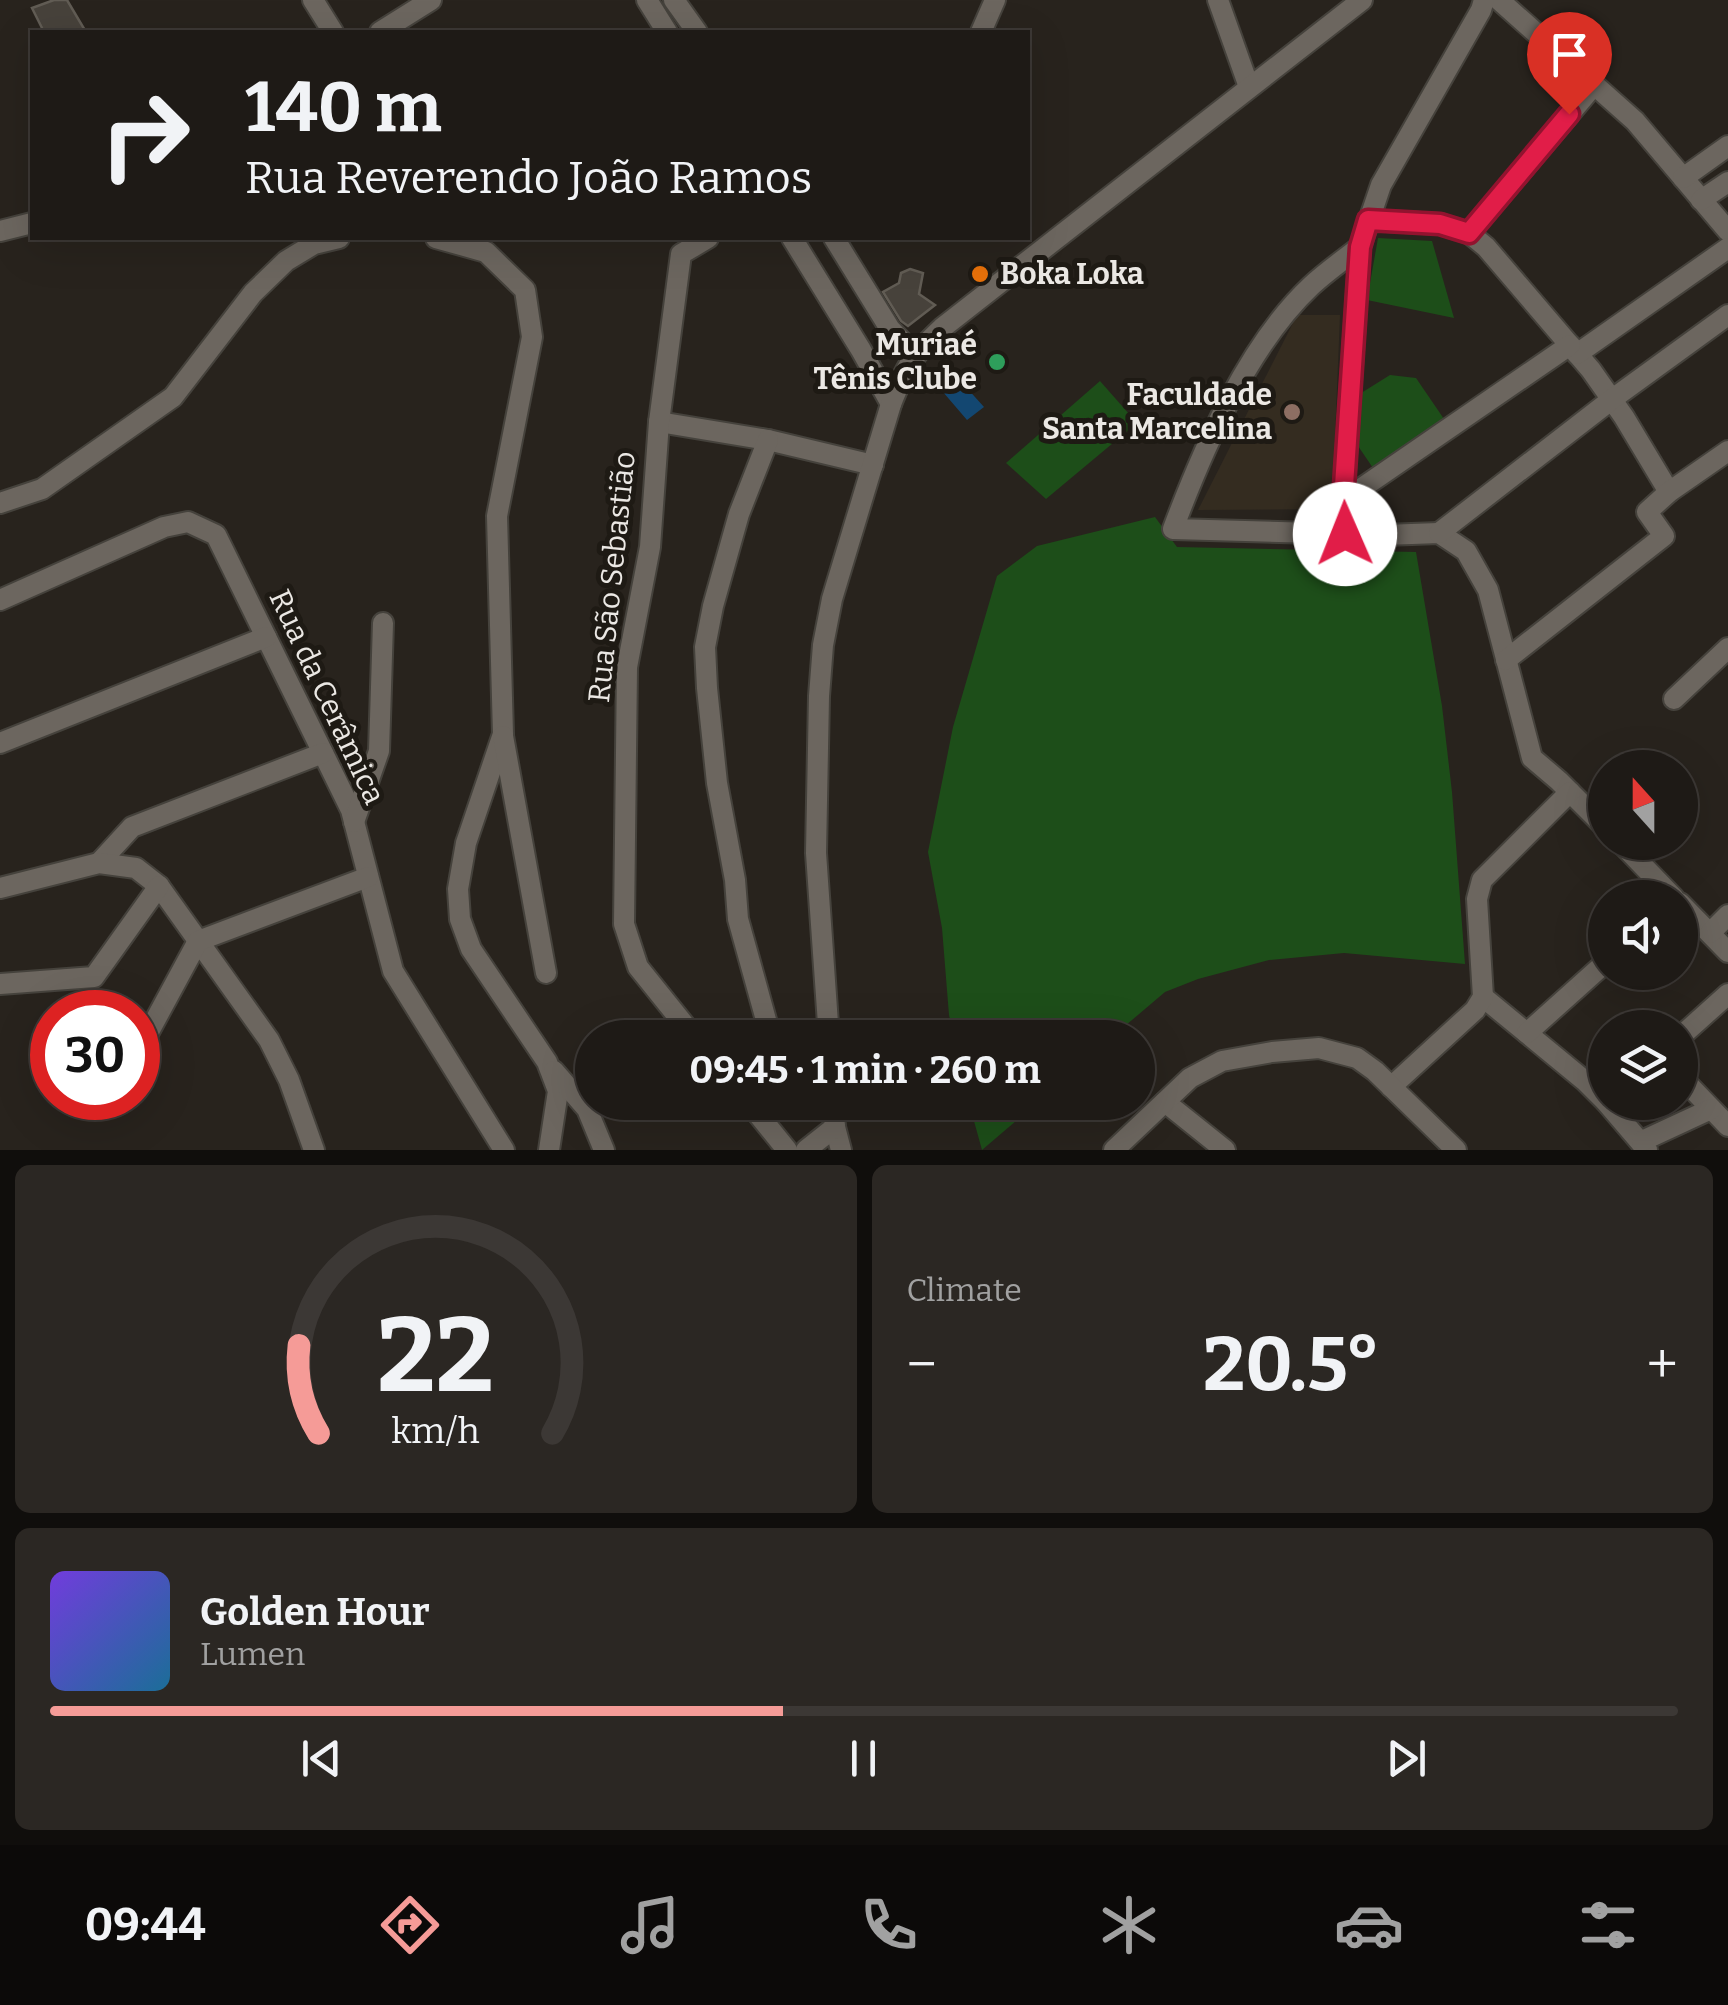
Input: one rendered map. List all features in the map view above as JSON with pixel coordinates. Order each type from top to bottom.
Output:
[{"type":"street","points":[[313,0],[333,30]]},
{"type":"street","points":[[383,30],[431,0]]},
{"type":"street","points":[[647,0],[666,30]]},
{"type":"street","points":[[674,0],[695,30]]},
{"type":"street","points":[[982,30],[995,0]]},
{"type":"street","points":[[1218,0],[1249,87]]},
{"type":"street","points":[[828,1020],[816,853],[823,645],[832,599],[903,374],[914,354],[942,328],[1362,0]]},
{"type":"street","points":[[1345,534],[1343,501],[1360,247],[1381,185],[1484,0]]},
{"type":"street","points":[[1499,0],[1635,121],[1728,231]]},
{"type":"street","points":[[1469,233],[1594,84]]},
{"type":"street","points":[[1683,178],[1728,146]]},
{"type":"street","points":[[1702,200],[1728,182]]},
{"type":"street","points":[[1368,220],[1440,224],[1469,233],[1486,247],[1612,400],[1669,492]]},
{"type":"street","points":[[0,231],[30,224]]},
{"type":"street","points":[[0,502],[42,489],[173,397],[253,293],[286,261],[314,244],[330,240]]},
{"type":"street","points":[[443,240],[486,252],[525,290],[532,337],[497,516],[503,734],[546,973]]},
{"type":"street","name":"Rua São Sebastião","points":[[681,1020],[638,967],[624,924],[627,667],[650,547],[659,422],[681,254],[705,240]]},
{"type":"street","points":[[793,240],[891,404]]},
{"type":"street","points":[[804,258],[831,240]]},
{"type":"street","points":[[835,240],[890,329],[914,354]]},
{"type":"street","points":[[1360,247],[1310,287],[1274,329],[1235,390],[1173,529],[1384,536],[1439,533],[1728,315]]},
{"type":"street","points":[[1343,501],[1728,248]]},
{"type":"street","points":[[659,422],[768,440],[872,465]]},
{"type":"street","points":[[766,1020],[738,919],[717,783],[705,647],[739,514],[768,440]]},
{"type":"street","points":[[1506,660],[1664,536],[1647,512],[1728,451]]},
{"type":"street","name":"Rua da Cerâmica","points":[[0,600],[164,527],[188,522],[216,535],[351,810],[392,972],[504,1150]]},
{"type":"street","points":[[1439,533],[1466,551],[1488,590],[1532,758],[1588,810]]},
{"type":"street","points":[[354,822],[379,752],[383,623]]},
{"type":"street","points":[[0,743],[266,637]]},
{"type":"street","points":[[1674,699],[1728,648]]},
{"type":"street","points":[[503,734],[466,843],[458,888],[460,918],[471,949],[546,1062],[587,1109],[604,1150]]},
{"type":"street","points":[[99,863],[132,826],[323,754]]},
{"type":"street","points":[[1391,1087],[1475,1010],[1483,997],[1476,900],[1482,880],[1570,792]]},
{"type":"street","points":[[1637,860],[1657,880]]},
{"type":"street","points":[[0,888],[99,863],[136,868],[159,886],[269,1040],[289,1080],[314,1150]]},
{"type":"street","points":[[160,1011],[198,941],[368,877]]},
{"type":"street","points":[[0,984],[94,977],[159,886]]},
{"type":"street","points":[[1710,933],[1728,915]]},
{"type":"street","points":[[1698,921],[1728,952]]},
{"type":"street","points":[[1527,1033],[1588,978]]},
{"type":"street","points":[[1698,1021],[1728,994]]},
{"type":"street","points":[[1483,997],[1588,1083]]},
{"type":"street","points":[[1114,1150],[1190,1078],[1222,1062],[1319,1048],[1357,1058],[1456,1150]]},
{"type":"street","points":[[546,1062],[558,1091],[548,1150]]},
{"type":"street","points":[[1698,1095],[1728,1126]]},
{"type":"street","points":[[1166,1102],[1225,1150]]},
{"type":"street","points":[[1622,1120],[1644,1145],[1711,1109]]},
{"type":"street","points":[[763,1120],[788,1150]]},
{"type":"street","points":[[834,1120],[841,1150]]},
{"type":"street","points":[[806,1150],[835,1127]]},
{"type":"shaded area","name":"Faculdade Santa Marcelina","points":[[1297,315],[1340,315],[1332,509],[1198,510]]},
{"type":"green space","points":[[1378,238],[1432,241],[1454,318],[1367,300]]},
{"type":"green space","points":[[1390,375],[1416,378],[1444,419],[1373,468],[1356,443],[1358,395]]},
{"type":"green space","points":[[1100,381],[1137,423],[1046,499],[1006,463]]},
{"type":"green space","points":[[1155,517],[1177,547],[1416,552],[1442,706],[1465,964],[1344,953],[1269,960],[1165,992],[1132,1020],[950,1020],[942,928],[928,852],[953,727],[997,576],[1037,546]]},
{"type":"green space","points":[[974,1120],[1017,1120],[982,1150]]},
{"type":"water","points":[[947,366],[984,407],[967,420],[931,378]]},
{"type":"building","points":[[67,0],[85,30],[43,30],[32,8]]},
{"type":"building","points":[[910,269],[923,273],[919,294],[935,305],[908,326],[883,292],[899,283],[901,273]]},
{"type":"place","name":"Boka Loka","points":[[980,274]]},
{"type":"place","name":"Muriaé Tênis Clube","points":[[997,362]]},
{"type":"place","name":"Faculdade Santa Marcelina","points":[[1292,412]]},
{"type":"route","points":[[1345,534],[1343,501],[1360,247],[1368,220],[1440,224],[1469,233],[1569,114]]}]
